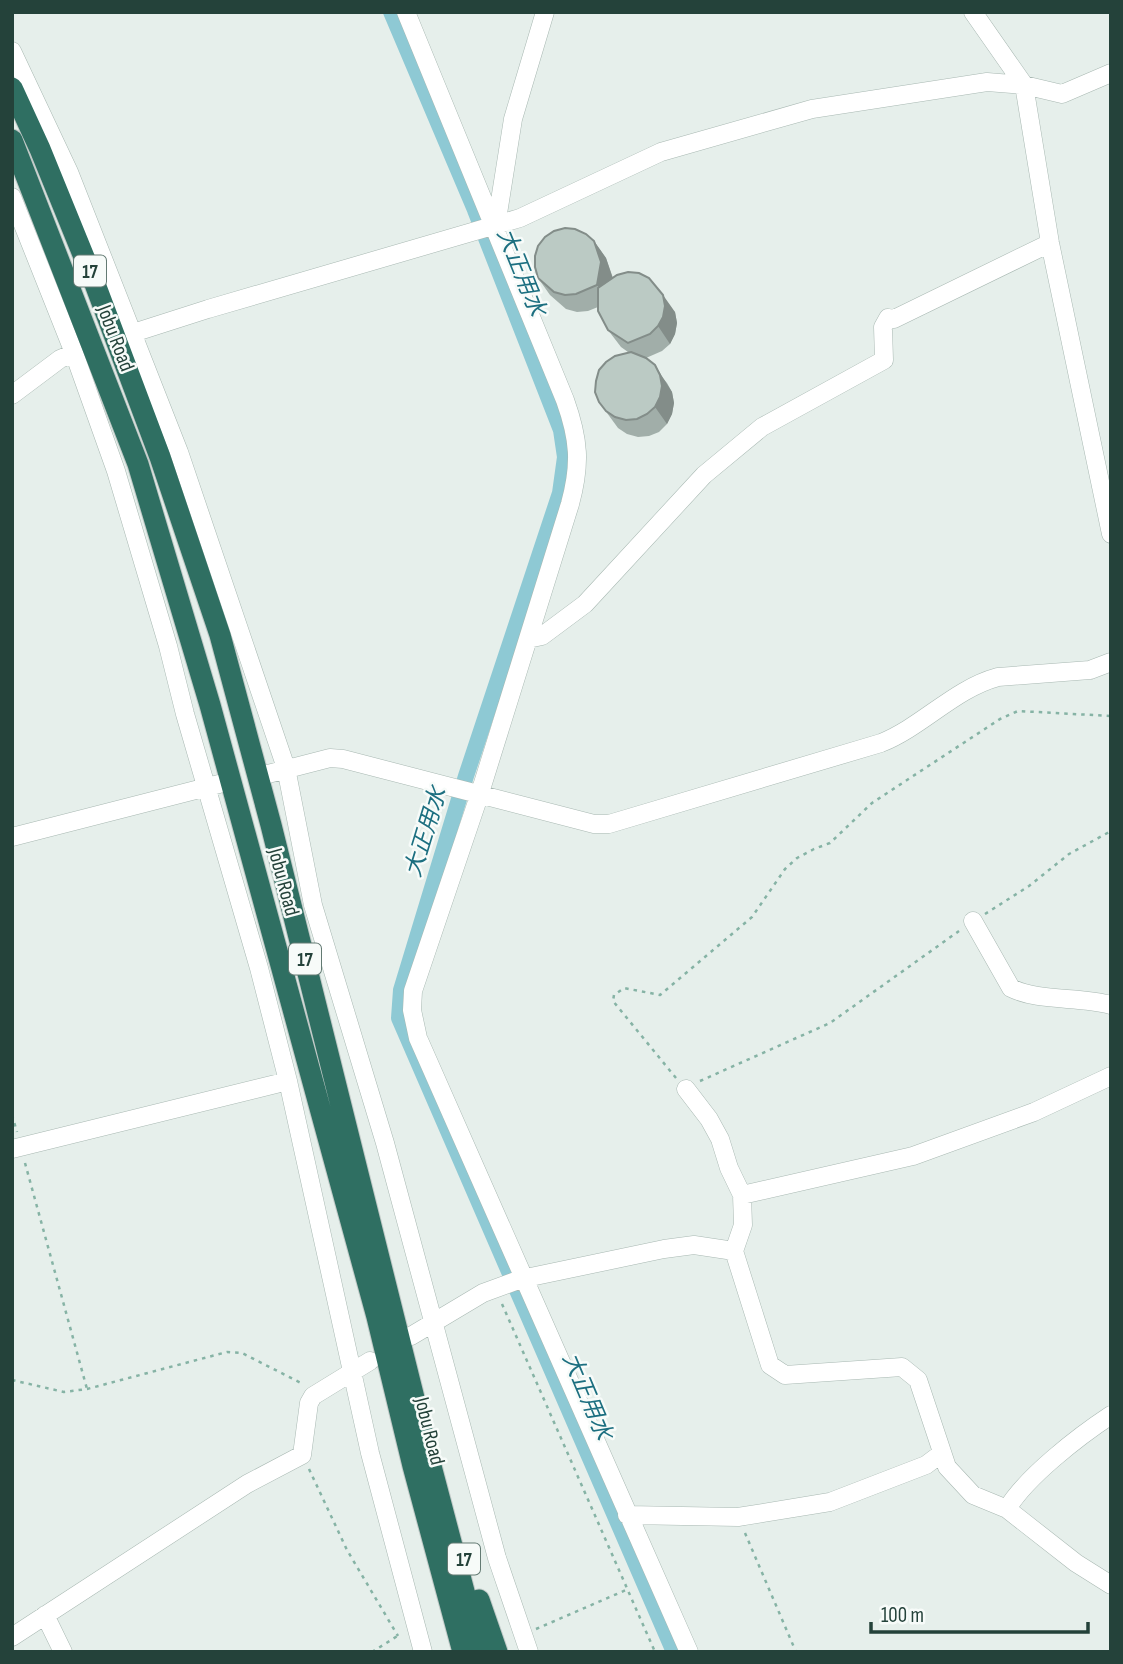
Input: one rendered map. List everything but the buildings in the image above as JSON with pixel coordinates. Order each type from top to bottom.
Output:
[{"type":"highway","name":"Jobu Road","points":[[12,88],[100,296],[160,457],[220,635],[271,825],[422,1466],[463,1652]]},
{"type":"highway","name":"Jobu Road","points":[[12,140],[138,464],[210,705],[377,1317],[422,1466]]},
{"type":"highway","name":"17","points":[[422,1466],[450,1652]]},
{"type":"highway","name":"17","points":[[422,1466],[480,1652]]},
{"type":"highway","name":"17","points":[[422,1466],[497,1652]]},
{"type":"street","points":[[406,12],[565,400],[575,426],[579,455],[573,493],[413,991],[412,1010],[418,1038],[689,1652]]},
{"type":"street","points":[[493,226],[513,120],[545,12]]},
{"type":"street","points":[[973,12],[1024,85],[1050,243],[1111,534]]},
{"type":"street","points":[[12,51],[69,172],[133,333],[183,464],[286,768],[313,905],[385,1143],[497,1558],[526,1643]]},
{"type":"street","points":[[133,333],[520,218],[660,152],[812,109],[986,82],[1024,85],[1062,93],[1111,73]]},
{"type":"street","points":[[12,197],[74,352],[116,471],[215,785],[288,1081],[369,1453],[423,1652]]},
{"type":"street","points":[[528,639],[542,636],[585,604],[705,475],[762,427],[884,360],[883,327],[888,317],[894,319],[1050,243]]},
{"type":"street","points":[[12,395],[60,359],[74,352]]},
{"type":"street","points":[[264,775],[330,758],[343,759],[594,824],[609,824],[881,743],[909,729],[972,686],[985,681],[998,677],[1090,670],[1111,662]]},
{"type":"street","points":[[12,837],[215,785]]},
{"type":"street","points":[[973,921],[1011,988],[1022,993],[1070,997],[1111,1005]]},
{"type":"street","points":[[742,1195],[913,1156],[1034,1112],[1111,1076]]},
{"type":"street","points":[[17,1148],[288,1081]]},
{"type":"street","points":[[686,1089],[709,1119],[742,1195],[743,1225],[734,1251],[770,1365],[785,1376],[902,1367],[918,1380],[947,1467],[973,1495],[1007,1509],[1076,1563],[1109,1576]]},
{"type":"street","points":[[411,1336],[483,1293],[523,1279],[674,1247],[694,1245],[734,1251]]},
{"type":"street","points":[[12,1637],[247,1484],[302,1455],[309,1403],[318,1391],[370,1361]]},
{"type":"street","points":[[1007,1509],[1015,1495],[1075,1441],[1111,1415]]},
{"type":"street","points":[[627,1515],[738,1517],[830,1502],[926,1465],[942,1453]]},
{"type":"street","points":[[46,1615],[63,1652]]},
{"type":"path","points":[[1111,716],[1018,711],[1000,719],[872,803],[830,843],[797,858],[785,869],[752,918],[660,995],[624,988],[614,995],[613,1002],[686,1089],[830,1023],[973,921],[1029,886],[1069,854],[1111,831]]},
{"type":"path","points":[[12,1115],[17,1148],[86,1388]]},
{"type":"path","points":[[499,1287],[655,1652]]},
{"type":"path","points":[[12,1380],[64,1392],[228,1352],[242,1353],[318,1391]]},
{"type":"path","points":[[302,1455],[347,1550],[398,1636]]},
{"type":"path","points":[[738,1517],[796,1652]]},
{"type":"path","points":[[526,1643],[627,1590]]},
{"type":"path","points":[[372,1652],[398,1636],[418,1629]]},
{"type":"waterway","name":"大正用水","points":[[391,12],[475,210],[561,430],[565,457],[560,493],[466,776],[401,990],[399,1018],[674,1652]]}]
